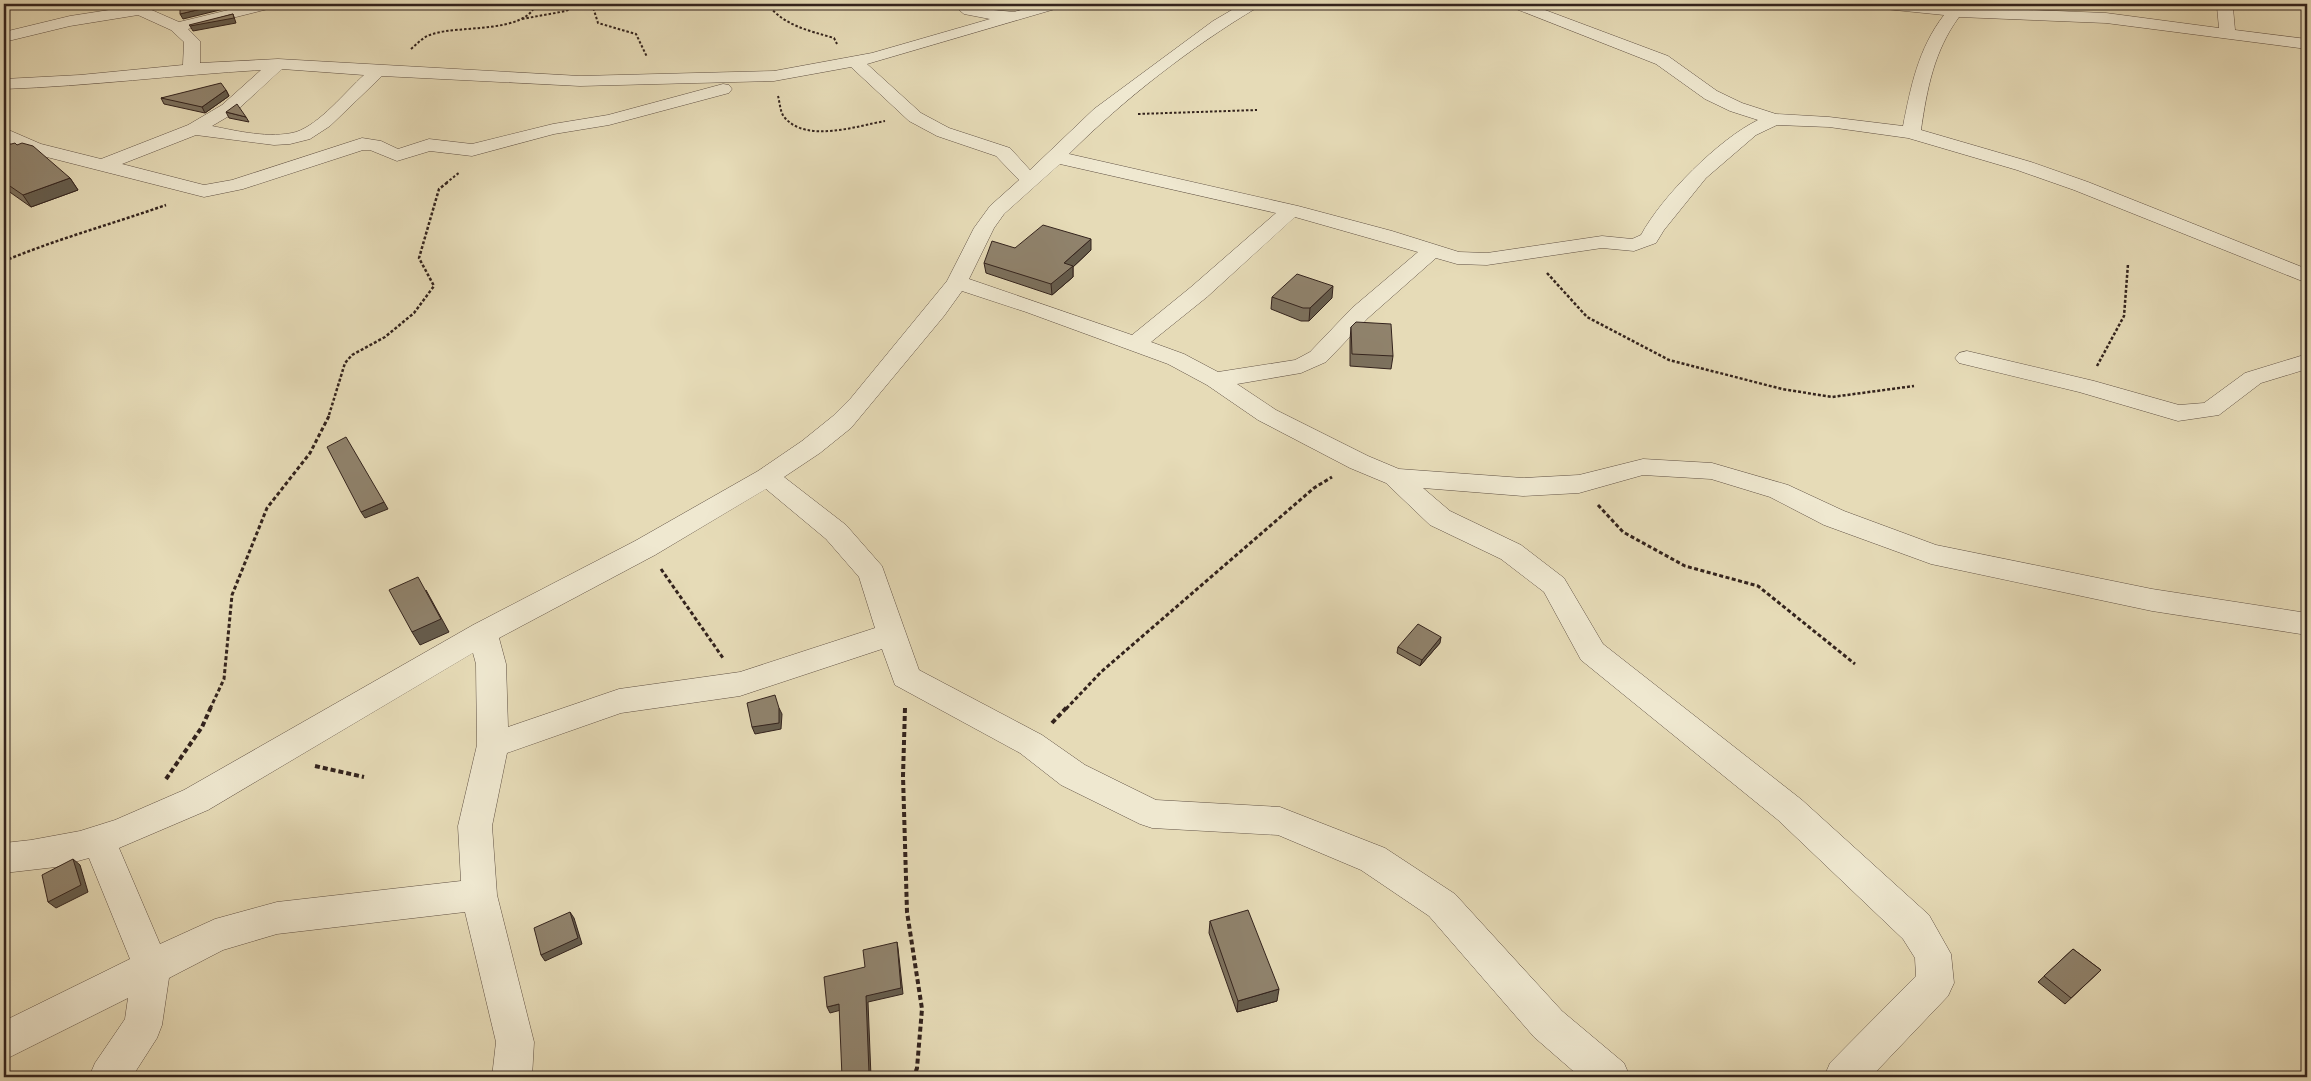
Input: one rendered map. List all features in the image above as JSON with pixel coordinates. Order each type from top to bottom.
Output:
[{"type":"street","points":[[77,4],[119,4]]},
{"type":"street","points":[[177,27],[271,4]]},
{"type":"street","points":[[960,4],[963,8],[977,12],[1020,15]]},
{"type":"street","points":[[4,84],[80,80],[278,64],[536,79],[650,80],[768,76],[856,63],[1058,4]]},
{"type":"street","points":[[4,858],[39,856],[99,842],[147,823],[196,800],[483,633],[562,590],[646,548],[767,477],[811,446],[854,410],[919,333],[957,282],[984,228],[997,210],[1056,157],[1100,113],[1219,24],[1254,4]]},
{"type":"street","points":[[1516,4],[1662,60],[1711,95],[1736,107],[1774,119],[1829,122],[1911,133],[1967,151],[2024,166],[2081,186],[2307,277]]},
{"type":"street","points":[[1885,4],[1955,12],[2018,10],[2106,18],[2307,44]]},
{"type":"street","points":[[2228,35],[2226,7],[2230,4]]},
{"type":"street","points":[[4,37],[133,7],[177,27],[192,42],[191,70]]},
{"type":"street","points":[[1911,133],[1923,66],[1941,29],[1955,12]]},
{"type":"street","points":[[856,63],[915,117],[943,132],[1003,152],[1030,181]]},
{"type":"street","points":[[101,166],[194,129],[228,108],[278,64]]},
{"type":"street","points":[[194,129],[279,140],[303,136],[315,130],[357,88],[378,71]]},
{"type":"street","points":[[4,133],[34,148],[204,191],[236,186],[362,144],[374,145],[397,155],[429,145],[472,150],[553,129],[609,120],[768,76]]},
{"type":"street","points":[[1056,157],[1291,210],[1385,235],[1457,258],[1487,258],[1602,242],[1634,245],[1650,239],[1655,228],[1699,174],[1750,131],[1774,119]]},
{"type":"street","points":[[1135,344],[1199,292],[1291,210]]},
{"type":"street","points":[[1215,380],[1301,366],[1318,357],[1360,313],[1432,251]]},
{"type":"street","points":[[957,282],[1176,359],[1215,380],[1266,415],[1359,462],[1395,477],[1523,487],[1579,484],[1643,468],[1712,470],[1779,491],[1834,518],[1931,554],[2152,600],[2307,624]]},
{"type":"street","points":[[1967,358],[2086,386],[2178,413],[2210,410],[2254,378],[2307,361]]},
{"type":"street","points":[[767,477],[836,532],[872,573],[906,677],[1031,744],[1073,775],[1152,814],[1280,821],[1373,859],[1442,905],[1548,1024],[1610,1077]]},
{"type":"street","points":[[1395,477],[1440,518],[1511,552],[1554,585],[1592,652],[1790,810],[1916,927],[1933,954],[1935,983],[1844,1077]]},
{"type":"street","points":[[483,633],[491,664],[493,745],[476,826],[479,896],[515,1042],[512,1077]]},
{"type":"street","points":[[493,745],[619,701],[740,684],[893,634]]},
{"type":"street","points":[[99,842],[152,968],[144,1025],[109,1077]]},
{"type":"street","points":[[4,1041],[215,936],[277,918],[479,896]]},
{"type":"path","points":[[519,20],[533,12],[536,4]]},
{"type":"path","points":[[378,71],[434,33],[488,27],[566,11],[579,4]]},
{"type":"path","points":[[592,4],[598,23],[636,34],[648,58],[650,80]]},
{"type":"path","points":[[767,4],[777,16],[797,27],[834,38],[843,56],[856,63]]},
{"type":"path","points":[[768,76],[774,84],[784,118],[806,132],[820,133],[863,124],[915,117]]},
{"type":"path","points":[[1100,113],[1129,114],[1257,110]]},
{"type":"path","points":[[147,823],[146,808],[202,727],[224,679],[232,595],[267,508],[310,453],[328,419],[345,363],[352,355],[385,337],[414,313],[434,286],[419,258],[439,189],[464,170]]},
{"type":"path","points":[[4,261],[44,244],[112,224],[204,191]]},
{"type":"path","points":[[1530,251],[1543,269],[1587,317],[1668,360],[1782,389],[1832,397],[1914,386]]},
{"type":"path","points":[[2086,386],[2124,316],[2128,264]]},
{"type":"path","points":[[1031,744],[1101,672],[1314,488],[1359,462]]},
{"type":"path","points":[[1579,484],[1623,532],[1685,566],[1758,586],[1855,664]]},
{"type":"path","points":[[646,548],[740,684]]},
{"type":"path","points":[[906,677],[903,776],[907,912],[922,1009],[914,1077]]},
{"type":"path","points":[[276,755],[364,777]]},
{"type":"building","points":[[180,4],[222,4],[180,14]]},
{"type":"building","points":[[233,14],[234,18],[189,25]]},
{"type":"building","points":[[221,83],[226,90],[202,107],[161,98]]},
{"type":"building","points":[[237,104],[246,117],[226,112]]},
{"type":"building","points":[[15,143],[17,145],[22,143],[33,146],[70,178],[23,195],[4,182],[4,146]]},
{"type":"building","points":[[1043,225],[1091,239],[1064,263],[1073,266],[1051,284],[984,263],[992,241],[1015,248]]},
{"type":"building","points":[[1297,274],[1333,286],[1310,308],[1303,308],[1272,297]]},
{"type":"building","points":[[1356,322],[1391,324],[1393,356],[1352,354],[1351,327]]},
{"type":"building","points":[[346,437],[384,502],[361,512],[327,447]]},
{"type":"building","points":[[418,577],[441,619],[412,632],[389,590]]},
{"type":"building","points":[[1418,624],[1441,637],[1422,660],[1398,647]]},
{"type":"building","points":[[775,695],[779,708],[779,723],[752,727],[747,703]]},
{"type":"building","points":[[73,859],[81,885],[48,902],[42,875]]},
{"type":"building","points":[[1248,910],[1279,989],[1238,1001],[1210,921]]},
{"type":"building","points":[[570,912],[578,938],[541,955],[534,928]]},
{"type":"building","points":[[897,942],[901,988],[866,996],[869,1073],[842,1077],[839,1004],[827,1007],[824,977],[865,967],[863,950]]},
{"type":"building","points":[[2073,949],[2101,970],[2071,998],[2044,976]]}]
